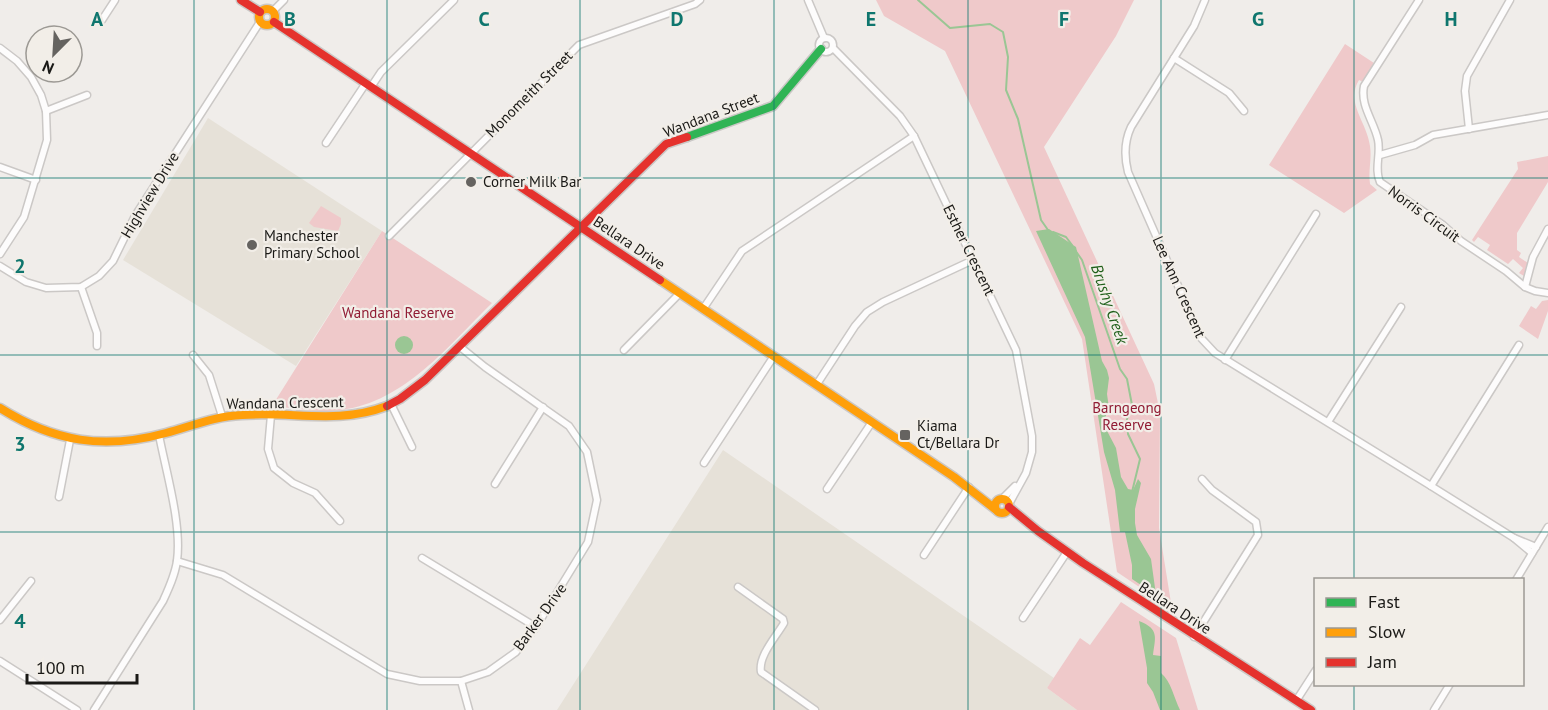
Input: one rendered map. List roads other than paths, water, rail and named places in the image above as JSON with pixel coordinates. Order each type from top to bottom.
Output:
[{"type":"main road","points":[[242,0],[260,12]]},
{"type":"main road","points":[[266,8],[273,11],[274,22],[267,25],[260,22],[258,15],[260,12],[266,8]]},
{"type":"main road","name":"Bellara Drive","points":[[274,22],[969,487],[998,513],[1005,505]]},
{"type":"main road","name":"Wandana Street","points":[[581,227],[666,144],[772,106],[821,49]]},
{"type":"main road","name":"Wandana Crescent","points":[[0,408],[17,421],[42,433],[70,441],[108,442],[159,435],[222,416],[271,415],[321,419],[371,411],[391,404],[424,381],[581,227]]},
{"type":"main road","name":"Bellara Drive","points":[[969,487],[1005,505],[1067,552],[1160,615],[1311,710]]},
{"type":"street","points":[[102,20],[115,0]]},
{"type":"street","points":[[273,11],[284,0]]},
{"type":"street","points":[[326,143],[369,85],[453,0]]},
{"type":"street","name":"Monomeith Street","points":[[389,236],[579,45],[696,4],[700,0]]},
{"type":"street","points":[[808,0],[824,38]]},
{"type":"street","name":"Lee Ann Crescent","points":[[1205,0],[1199,17],[1131,127],[1126,143],[1126,164],[1201,339],[1209,349],[1225,360],[1534,550]]},
{"type":"street","name":"Norris Circuit","points":[[1419,0],[1364,86],[1363,99],[1378,138],[1380,152],[1377,173],[1380,182],[1443,225],[1461,241],[1506,271],[1525,287],[1548,293]]},
{"type":"street","points":[[1472,129],[1465,91],[1467,76],[1510,0]]},
{"type":"street","name":"Highview Drive","points":[[81,287],[99,276],[112,261],[135,216],[260,22]]},
{"type":"street","points":[[824,38],[832,40],[832,48],[827,52],[821,49],[819,43],[824,38]]},
{"type":"street","points":[[0,48],[17,61],[31,77],[41,94],[46,111],[47,140],[24,217],[0,254]]},
{"type":"street","name":"Esther Crescent","points":[[832,48],[900,116],[914,136],[1016,350],[1033,444],[1030,461],[1005,505]]},
{"type":"street","points":[[1174,57],[1229,93],[1244,111]]},
{"type":"street","points":[[46,111],[87,94]]},
{"type":"street","points":[[1380,152],[1415,145],[1433,135],[1548,115]]},
{"type":"street","points":[[704,309],[742,251],[914,136]]},
{"type":"street","points":[[0,167],[36,180]]},
{"type":"street","points":[[1225,360],[1316,214]]},
{"type":"street","points":[[1525,287],[1533,257],[1548,229]]},
{"type":"street","points":[[817,384],[855,326],[867,312],[883,302],[973,260]]},
{"type":"street","points":[[0,266],[26,282],[46,288],[81,287],[97,333],[97,346]]},
{"type":"street","points":[[624,350],[680,293]]},
{"type":"street","points":[[1328,422],[1401,307]]},
{"type":"street","points":[[1431,486],[1519,345]]},
{"type":"street","name":"Barker Drive","points":[[177,561],[223,574],[387,674],[420,681],[461,681],[488,672],[516,652],[536,627],[588,542],[597,500],[587,452],[569,426],[459,346]]},
{"type":"street","points":[[193,355],[209,375],[222,416]]},
{"type":"street","points":[[704,463],[774,356]]},
{"type":"street","points":[[391,404],[412,447]]},
{"type":"street","points":[[495,484],[543,407]]},
{"type":"street","points":[[271,415],[268,449],[274,468],[292,483],[315,493],[340,521]]},
{"type":"street","points":[[827,489],[872,422]]},
{"type":"street","points":[[94,710],[163,601],[177,561],[176,523],[159,435]]},
{"type":"street","points":[[59,497],[70,441]]},
{"type":"street","points":[[1194,637],[1258,535],[1256,522],[1212,490],[1202,479]]},
{"type":"street","points":[[924,555],[969,487]]},
{"type":"street","points":[[1517,578],[1548,527]]},
{"type":"street","points":[[1023,618],[1067,552]]},
{"type":"street","points":[[423,558],[536,627]]},
{"type":"street","points":[[0,620],[31,580]]},
{"type":"street","points":[[738,587],[783,619],[784,623],[763,658],[761,672],[815,710]]},
{"type":"street","points":[[0,661],[77,710]]},
{"type":"street","points":[[1296,700],[1314,673]]},
{"type":"street","points":[[461,681],[470,710]]},
{"type":"street","points":[[1434,710],[1449,686]]},
{"type":"waterway","name":"Brushy Creek","points":[[918,0],[950,28],[990,24],[1003,32],[1008,57],[1006,90],[1018,119],[1041,220],[1048,230]]},
{"type":"waterway","name":"Brushy Creek","points":[[1053,232],[1066,237],[1072,245]]},
{"type":"waterway","name":"Brushy Creek","points":[[1075,250],[1082,260],[1120,369],[1127,379],[1132,405],[1127,419],[1128,434],[1140,459],[1132,492]]},
{"type":"place","name":"Corner Milk Bar","points":[[471,182]]},
{"type":"place","name":"Manchester Primary School","points":[[252,245]]},
{"type":"place","name":"Kiama Ct/Bellara Dr","points":[[905,435]]},
{"type":"park label","name":"Wandana Reserve","points":[[398,313]]},
{"type":"park label","name":"Barngeong Reserve","points":[[1127,416]]}]
